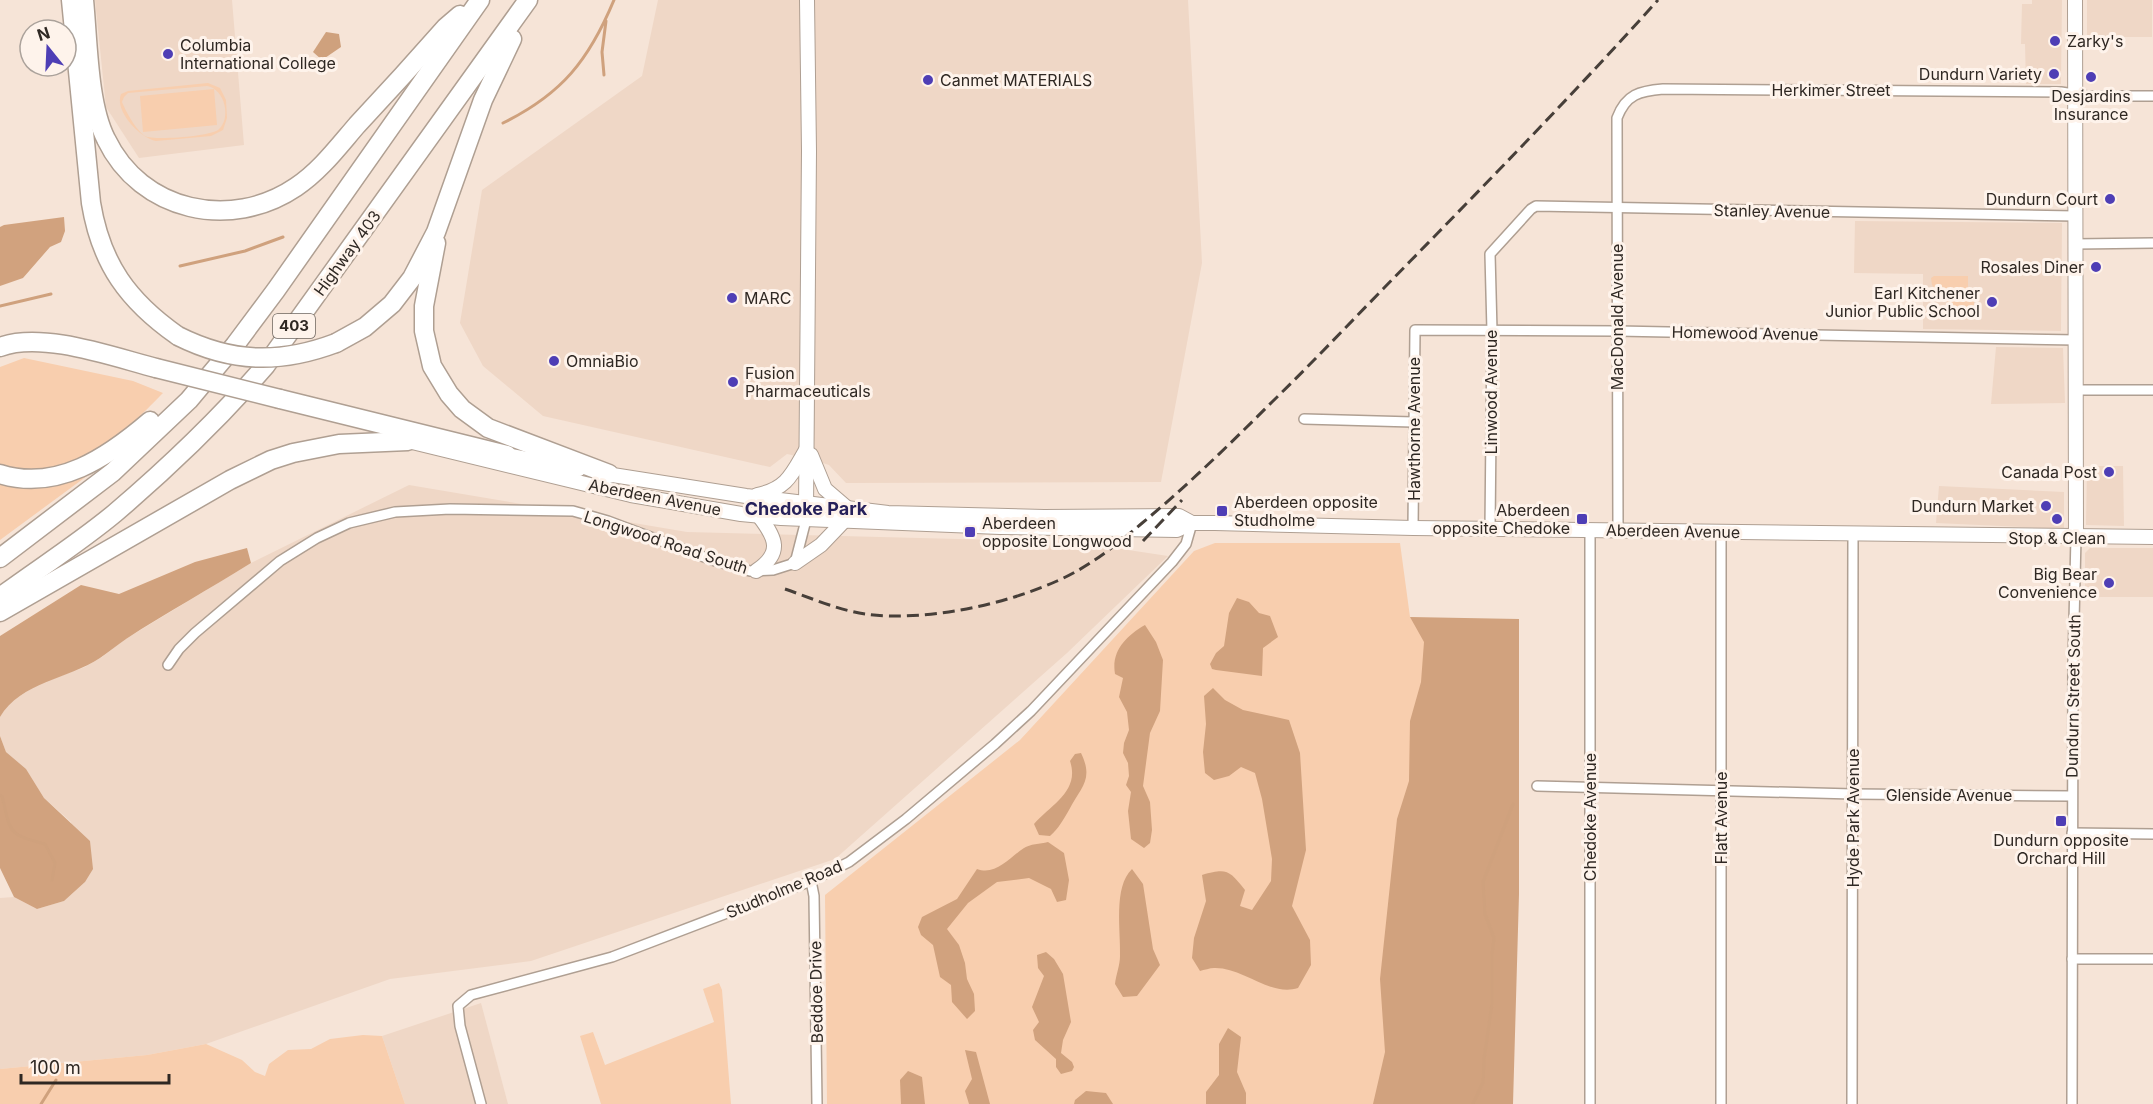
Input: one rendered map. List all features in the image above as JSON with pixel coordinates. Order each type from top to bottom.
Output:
[{"type":"highway","points":[[71,0],[91,203],[96,229],[111,267],[131,295],[152,317],[178,336],[210,350],[248,358],[289,356],[336,343],[365,327],[392,304],[412,278],[436,232],[483,100],[530,0]]},
{"type":"highway","points":[[84,0],[98,118],[105,139],[117,158],[130,174],[165,198],[203,210],[222,211],[261,205],[297,186],[313,174],[446,27],[479,0]]},
{"type":"highway","name":"403","points":[[0,558],[113,472],[189,400],[236,345],[276,290],[479,0]]},
{"type":"highway","name":"Highway 403","points":[[0,597],[113,514],[228,409],[266,365],[530,0]]},
{"type":"highway","points":[[436,232],[436,250],[424,306],[424,331],[432,366],[448,394],[488,428],[609,474]]},
{"type":"highway","points":[[0,474],[16,479],[38,480],[62,476],[87,466],[111,452],[156,417],[276,290]]},
{"type":"highway","points":[[0,347],[25,341],[60,344],[155,373],[408,441]]},
{"type":"highway","points":[[0,357],[20,352],[59,355],[155,373]]},
{"type":"highway","points":[[277,404],[507,454]]},
{"type":"highway","points":[[0,612],[230,480],[262,464],[315,447],[408,441]]},
{"type":"main road","points":[[806,520],[809,131],[807,0]]},
{"type":"main road","name":"Dundurn Street South","points":[[2075,0],[2076,537]]},
{"type":"main road","name":"Aberdeen Avenue","points":[[408,441],[631,495],[759,516],[806,520],[1177,530],[1192,523],[2153,537]]},
{"type":"main road","points":[[746,496],[760,495],[787,481],[808,446]]},
{"type":"main road","points":[[808,446],[825,489],[846,507]]},
{"type":"main road","name":"Aberdeen Avenue","points":[[507,454],[609,474],[746,496],[888,513],[1044,518],[1179,516],[1192,523]]},
{"type":"main road","points":[[756,571],[767,563],[774,545],[772,532],[759,516]]},
{"type":"main road","points":[[795,563],[821,545],[843,522]]},
{"type":"street","name":"Herkimer Street","points":[[1622,105],[1643,91],[1663,89],[2061,92],[2087,96],[2153,96]]},
{"type":"street","name":"MacDonald Avenue","points":[[1618,530],[1617,118],[1622,105]]},
{"type":"street","name":"Stanley Avenue","points":[[1490,254],[1536,206],[2075,216]]},
{"type":"street","points":[[2075,244],[2153,243]]},
{"type":"street","name":"Linwood Avenue","points":[[1490,254],[1492,331],[1490,529]]},
{"type":"street","name":"Homewood Avenue","points":[[1415,330],[1618,331],[2076,340]]},
{"type":"street","name":"Hawthorne Avenue","points":[[1413,528],[1415,330]]},
{"type":"street","points":[[2076,390],[2153,390]]},
{"type":"street","points":[[1305,419],[1413,422]]},
{"type":"street","name":"Longwood Road South","points":[[168,665],[179,649],[195,633],[280,561],[317,538],[350,523],[395,512],[450,509],[573,511],[608,521],[712,560],[756,571],[773,570],[795,563]]},
{"type":"street","points":[[795,563],[806,520]]},
{"type":"street","name":"Studholme Road","points":[[481,1104],[460,1026],[458,1006],[471,995],[612,957],[811,880],[849,862],[906,819],[1031,711],[1172,562],[1186,544],[1192,523]]},
{"type":"street","name":"Chedoke Avenue","points":[[1590,530],[1590,1104]]},
{"type":"street","name":"Flatt Avenue","points":[[1721,532],[1721,1104]]},
{"type":"street","name":"Hyde Park Avenue","points":[[1852,1104],[1853,533]]},
{"type":"street","name":"Dundurn Street South","points":[[2072,1104],[2072,796],[2076,537]]},
{"type":"street","name":"Glenside Avenue","points":[[1537,786],[1853,794],[2072,796]]},
{"type":"street","points":[[2072,833],[2153,834]]},
{"type":"street","name":"Beddoe Drive","points":[[811,880],[814,896],[818,1104]]},
{"type":"street","points":[[2072,959],[2153,959]]},
{"type":"shaded area","name":"Columbia International College","points":[[95,0],[232,0],[244,145],[139,158],[106,107]]},
{"type":"shaded area","points":[[658,0],[1188,0],[1202,263],[1161,482],[846,483],[829,465],[810,459],[787,454],[770,467],[543,416],[483,366],[460,323],[482,190],[642,76]]},
{"type":"shaded area","points":[[2032,0],[2062,0],[2061,84],[2026,84],[2025,44],[2021,44],[2022,4],[2032,4]]},
{"type":"shaded area","points":[[2087,0],[2152,0],[2152,37],[2087,37]]},
{"type":"shaded area","points":[[326,32],[339,34],[341,47],[322,60],[313,52]]},
{"type":"shaded area","points":[[208,83],[220,88],[226,100],[227,118],[223,130],[211,136],[156,141],[150,139],[143,135],[130,123],[121,108],[121,94],[128,91]],"holes":[[[207,86],[213,88],[222,98],[225,119],[218,130],[194,136],[170,138],[145,136],[135,125],[122,102],[128,93]]]},
{"type":"shaded area","points":[[214,89],[217,125],[143,132],[140,96]]},
{"type":"shaded area","points":[[64,217],[65,231],[61,242],[50,247],[23,278],[0,286],[0,227]]},
{"type":"shaded area","name":"Earl Kitchener Junior Public School","points":[[1855,221],[2062,223],[2061,331],[1923,329],[1923,274],[1854,273]]},
{"type":"shaded area","points":[[1934,276],[1968,276],[1968,291],[1974,292],[1974,313],[1970,317],[1961,317],[1932,285],[1931,278]]},
{"type":"shaded area","points":[[1996,347],[2063,348],[2065,403],[1991,404]]},
{"type":"shaded area","points":[[24,358],[133,381],[163,393],[121,433],[87,457],[69,466],[32,473],[0,467],[0,367]]},
{"type":"shaded area","points":[[2087,466],[2123,466],[2124,526],[2086,525]]},
{"type":"shaded area","points":[[91,473],[0,540],[0,483],[47,484]]},
{"type":"shaded area","points":[[409,485],[687,532],[1075,542],[1168,556],[1067,653],[835,859],[531,961],[390,979],[206,1044],[147,1055],[0,1069],[0,898],[14,897],[37,909],[64,901],[85,882],[71,822],[44,798],[26,770],[6,752],[0,736],[0,717],[7,704],[39,684],[85,667],[124,640],[251,563]]},
{"type":"shaded area","points":[[1939,486],[2064,492],[2064,529],[1936,523]]},
{"type":"shaded area","points":[[1215,543],[1400,543],[1410,617],[1435,637],[1379,1104],[827,1104],[825,895],[1020,740],[1194,551]]},
{"type":"shaded area","points":[[247,548],[251,563],[141,629],[100,658],[32,688],[9,705],[0,717],[0,636],[81,585],[119,594],[195,562]]},
{"type":"shaded area","points":[[2090,548],[2153,548],[2153,597],[2085,597],[2085,553]]},
{"type":"shaded area","points":[[1237,598],[1249,602],[1259,613],[1270,616],[1278,637],[1263,648],[1262,676],[1216,670],[1212,669],[1210,664],[1216,653],[1224,646],[1229,613]]},
{"type":"shaded area","points":[[1410,617],[1519,619],[1519,894],[1513,1104],[1373,1104],[1385,1052],[1380,979],[1397,819],[1409,781],[1410,721],[1421,682],[1424,642]]},
{"type":"shaded area","points":[[1145,625],[1156,642],[1163,660],[1160,711],[1150,733],[1143,786],[1150,802],[1152,830],[1150,843],[1144,848],[1131,839],[1128,811],[1131,792],[1126,785],[1129,776],[1128,763],[1123,753],[1129,730],[1127,712],[1119,697],[1123,678],[1115,674],[1114,666],[1121,645]]},
{"type":"shaded area","points":[[1213,688],[1225,700],[1243,710],[1289,720],[1300,753],[1306,850],[1292,906],[1310,940],[1311,965],[1298,988],[1277,989],[1225,969],[1212,968],[1200,971],[1192,958],[1194,938],[1206,901],[1202,875],[1227,872],[1245,890],[1240,906],[1252,910],[1271,881],[1272,859],[1262,799],[1255,773],[1241,767],[1229,776],[1214,780],[1205,773],[1204,696]]},
{"type":"shaded area","points":[[0,736],[6,752],[26,769],[44,798],[90,841],[93,869],[85,882],[64,901],[37,909],[14,897],[0,868]]},
{"type":"shaded area","points":[[1081,753],[1085,762],[1086,777],[1081,789],[1063,821],[1053,833],[1050,836],[1039,835],[1034,824],[1068,789],[1072,771],[1070,761],[1075,754]]},
{"type":"shaded area","points":[[1048,842],[1064,853],[1069,880],[1066,900],[1057,902],[1051,889],[1029,878],[997,882],[968,903],[947,929],[959,945],[967,979],[974,994],[975,1011],[967,1019],[952,1002],[951,985],[940,977],[933,945],[921,935],[918,927],[922,917],[957,899],[977,869],[997,868],[1026,847]]},
{"type":"shaded area","points":[[1132,869],[1143,884],[1153,949],[1160,965],[1137,996],[1123,997],[1115,984],[1120,959],[1119,910],[1122,887]]},
{"type":"shaded area","points":[[1046,952],[1054,959],[1063,974],[1071,1022],[1063,1040],[1061,1053],[1072,1062],[1074,1067],[1072,1071],[1061,1074],[1056,1067],[1056,1059],[1035,1040],[1033,1030],[1039,1022],[1032,1007],[1044,976],[1038,968],[1037,955]]},
{"type":"shaded area","points":[[719,983],[722,990],[731,1104],[601,1104],[580,1036],[593,1032],[605,1065],[714,1022],[703,989]]},
{"type":"shaded area","points":[[481,1003],[508,1104],[405,1104],[382,1036]]},
{"type":"shaded area","points":[[1228,1028],[1241,1037],[1237,1072],[1246,1093],[1246,1104],[1206,1104],[1206,1092],[1219,1075],[1219,1044]]},
{"type":"shaded area","points":[[363,1035],[382,1036],[405,1104],[0,1104],[0,1069],[147,1055],[206,1044],[242,1060],[255,1072],[265,1076],[269,1064],[288,1050],[311,1049],[330,1039]]},
{"type":"shaded area","points":[[965,1050],[976,1052],[990,1104],[969,1104],[965,1091],[972,1079]]},
{"type":"shaded area","points":[[908,1071],[922,1077],[925,1104],[901,1104],[900,1080]]},
{"type":"shaded area","points":[[1086,1091],[1106,1093],[1113,1104],[1074,1104],[1075,1100]]},
{"type":"waterway","points":[[503,123],[542,100],[571,73],[594,40],[614,0]]},
{"type":"waterway","points":[[604,75],[602,52],[606,21]]},
{"type":"waterway","points":[[180,266],[245,251],[283,237]]},
{"type":"waterway","points":[[0,306],[51,294]]},
{"type":"waterway","points":[[0,795],[13,830],[17,834],[45,844],[55,863],[52,880]]},
{"type":"waterway","points":[[1473,1104],[1483,1082],[1492,1004],[1494,938],[1485,914],[1483,882],[1513,804]]},
{"type":"waterway","points":[[41,1104],[56,1080]]},
{"type":"railway","points":[[785,589],[855,612],[912,616],[963,610],[1013,597],[1057,581],[1091,563],[1175,495],[1286,388],[1522,146],[1658,0]]},
{"type":"railway","points":[[1143,541],[1182,500]]},
{"type":"place","name":"Zarky's","points":[[2055,41]]},
{"type":"place","name":"Columbia International College","points":[[168,54]]},
{"type":"place","name":"Dundurn Variety","points":[[2054,74]]},
{"type":"place","name":"Desjardins Insurance","points":[[2091,77]]},
{"type":"place","name":"Canmet MATERIALS","points":[[928,80]]},
{"type":"place","name":"Dundurn Court","points":[[2110,199]]},
{"type":"place","name":"Rosales Diner","points":[[2096,267]]},
{"type":"place","name":"MARC","points":[[732,298]]},
{"type":"place","name":"Earl Kitchener Junior Public School","points":[[1992,302]]},
{"type":"place","name":"OmniaBio","points":[[554,361]]},
{"type":"place","name":"Fusion Pharmaceuticals","points":[[733,382]]},
{"type":"place","name":"Canada Post","points":[[2109,472]]},
{"type":"place","name":"Dundurn Market","points":[[2046,506]]},
{"type":"place","name":"Aberdeen opposite Studholme","points":[[1222,511]]},
{"type":"place","name":"Aberdeen opposite Chedoke","points":[[1582,519]]},
{"type":"place","name":"Stop & Clean","points":[[2057,519]]},
{"type":"place","name":"Aberdeen opposite Longwood","points":[[970,532]]},
{"type":"place","name":"Big Bear Convenience","points":[[2109,583]]},
{"type":"place","name":"Dundurn opposite Orchard Hill","points":[[2061,821]]},
{"type":"district","name":"Chedoke Park","points":[[806,509]]}]
